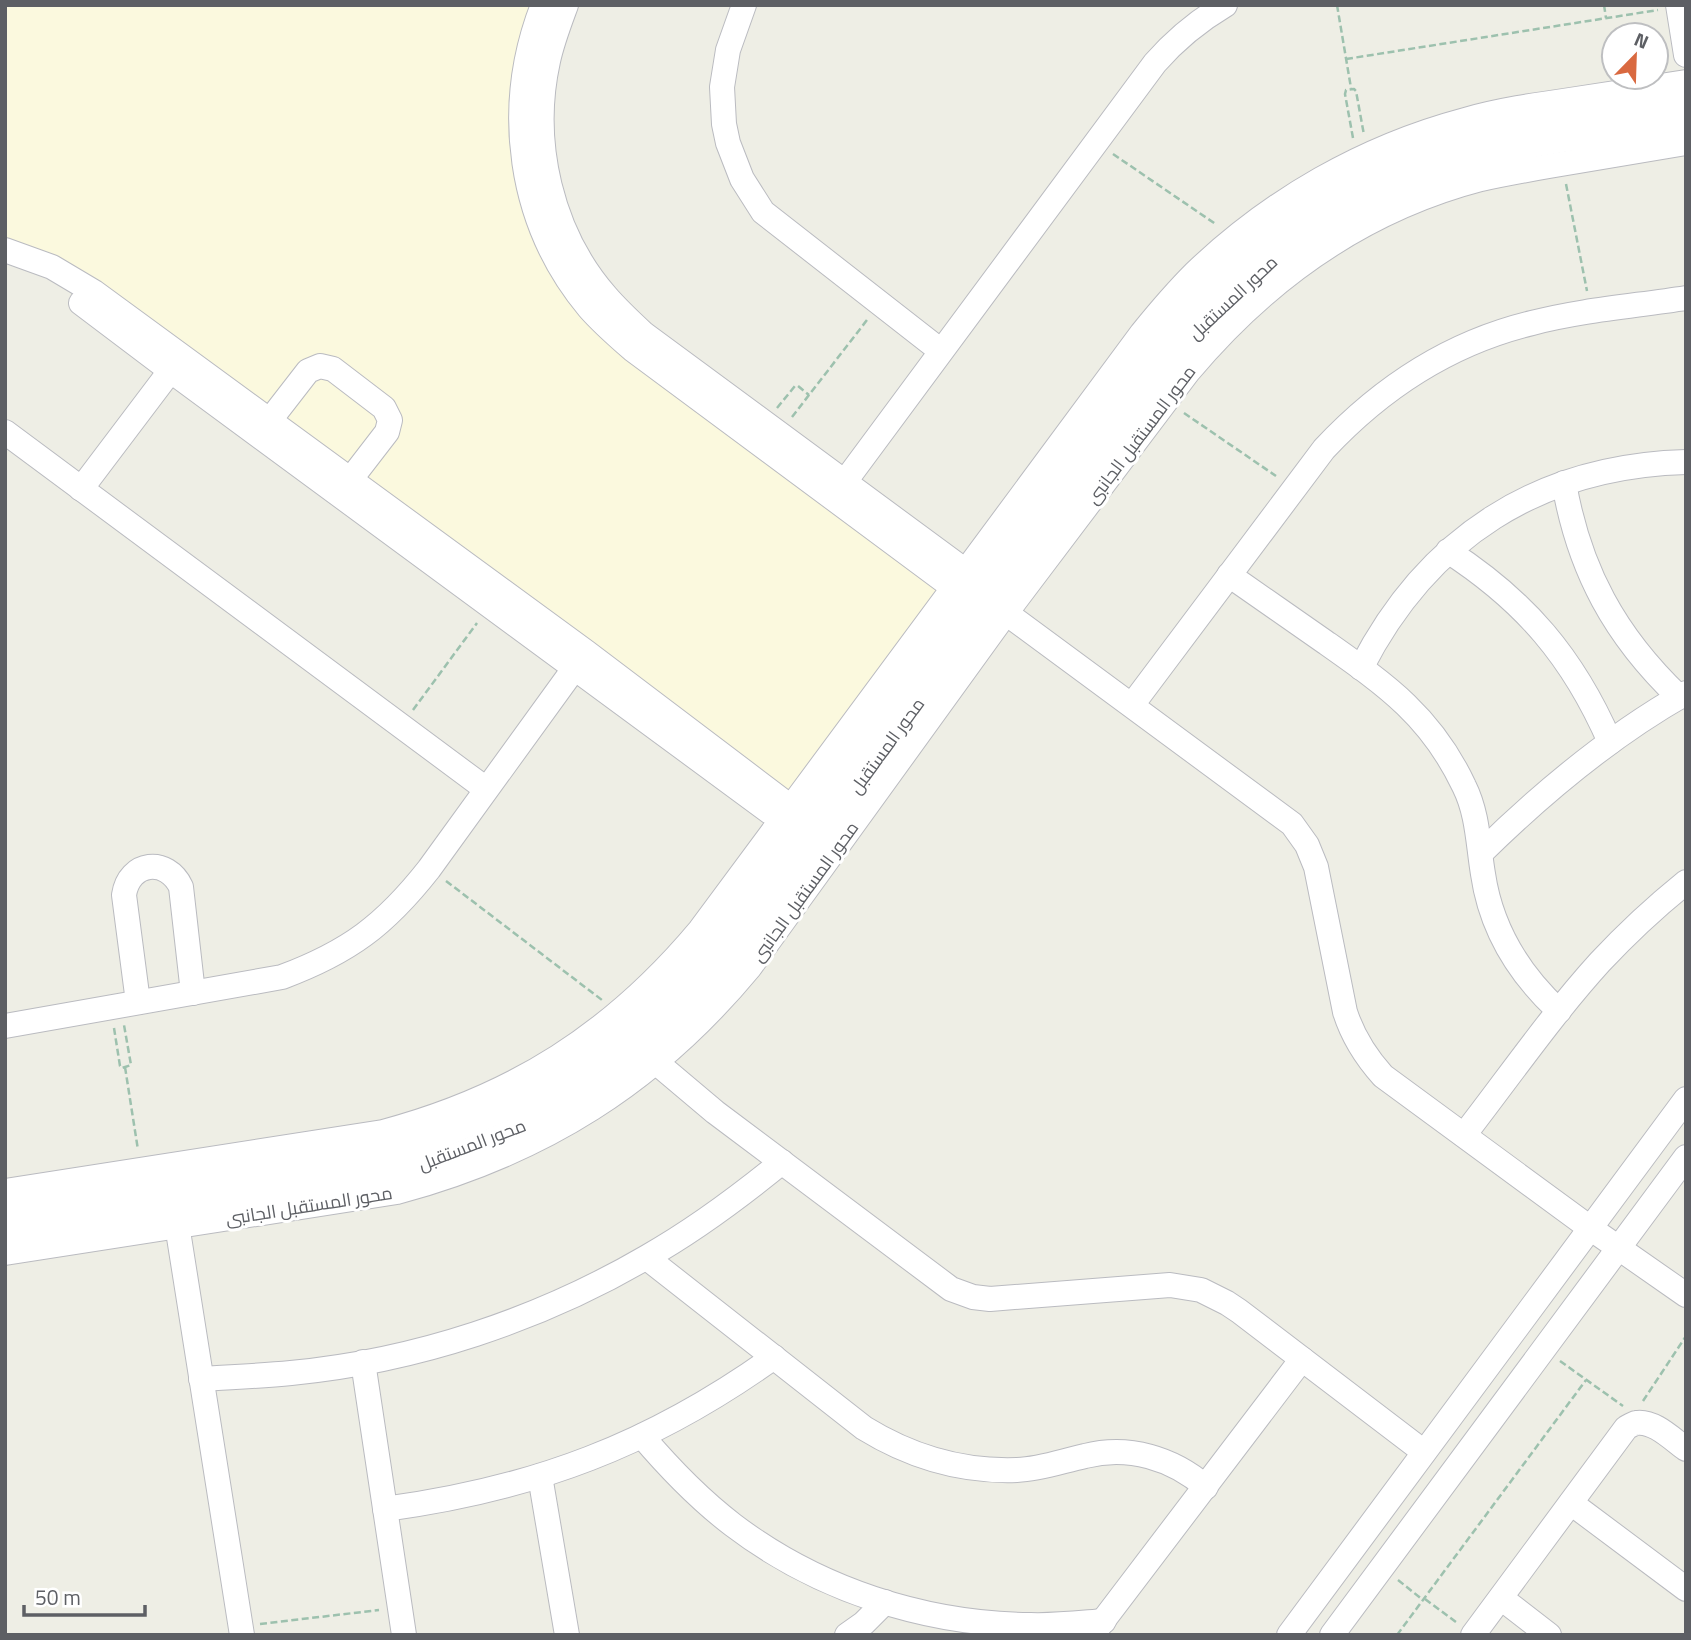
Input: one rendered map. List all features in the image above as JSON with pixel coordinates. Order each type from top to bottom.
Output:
[{"type":"street","points":[[543,5],[527,54],[522,84],[521,144],[525,173],[542,230],[555,258],[589,307],[632,349],[838,490],[1287,820],[1301,834],[1316,867],[1345,1012],[1355,1037],[1372,1063],[1383,1076],[1686,1295]]},
{"type":"street","points":[[566,5],[548,60],[541,115],[546,171],[562,224],[574,249],[605,295],[634,325],[772,428],[838,490]]},
{"type":"street","points":[[744,5],[727,50],[722,87],[728,143],[742,179],[763,212],[942,351]]},
{"type":"street","points":[[838,490],[1155,63],[1189,29],[1225,5]]},
{"type":"street","points":[[1678,6],[1686,55]]},
{"type":"street","name":"محور المستقبل الجانبى","points":[[5,1253],[176,1217],[397,1192],[466,1171],[533,1142],[567,1125],[619,1091],[649,1056],[681,1041],[706,1018],[750,967],[871,783],[980,594],[1142,333],[1195,274],[1236,238],[1287,200],[1321,179],[1363,158],[1429,131],[1492,113],[1686,82]]},
{"type":"street","name":"محور المستقبل","points":[[980,594],[1149,354],[1181,314],[1236,261],[1297,215],[1364,177],[1447,144],[1509,128],[1686,101]]},
{"type":"street","name":"محور المستقبل","points":[[5,1211],[387,1152],[451,1132],[514,1105],[575,1070],[629,1031],[667,996],[717,942],[802,826],[980,594],[1197,329],[1250,278],[1309,233],[1351,208],[1407,181],[1513,149],[1686,122]]},
{"type":"street","name":"محور المستقبل الجانبى","points":[[980,594],[1166,401],[1211,345],[1261,295],[1308,259],[1380,217],[1446,190],[1515,172],[1686,143]]},
{"type":"street","points":[[5,250],[74,278],[94,292],[177,364],[490,606],[580,660]]},
{"type":"street","points":[[5,267],[66,293],[270,420],[580,660],[802,826],[638,997],[619,1013],[535,1072],[474,1102],[383,1132],[5,1191]]},
{"type":"street","points":[[1132,705],[1293,488],[1324,449],[1368,405],[1419,369],[1447,354],[1504,331],[1533,322],[1686,298]]},
{"type":"street","points":[[81,489],[177,364]]},
{"type":"street","points":[[270,420],[308,371],[320,366],[333,369],[384,408],[390,419],[387,432],[350,480]]},
{"type":"street","points":[[5,432],[486,789]]},
{"type":"street","points":[[1361,668],[1378,636],[1422,577],[1448,551],[1483,523],[1564,482],[1637,465],[1686,462]]},
{"type":"street","points":[[1481,853],[1543,794],[1610,742],[1682,695],[1640,657],[1596,587],[1576,536],[1564,482]]},
{"type":"street","points":[[1448,551],[1501,590],[1554,644],[1585,691],[1610,742]]},
{"type":"street","points":[[1229,575],[1391,690],[1410,707],[1441,746],[1465,788],[1474,811],[1490,908],[1507,947],[1530,982],[1559,1011]]},
{"type":"street","points":[[5,1026],[282,977],[330,957],[352,943],[391,912],[429,869],[580,660]]},
{"type":"street","name":"محور المستقبل","points":[[649,1056],[735,956],[802,826],[871,783]]},
{"type":"street","points":[[123,1005],[124,895],[132,876],[151,867],[173,874],[181,887],[193,993]]},
{"type":"street","points":[[1464,1135],[1586,979],[1621,940],[1686,882]]},
{"type":"street","points":[[649,1056],[715,1112],[941,1282],[962,1294],[990,1298],[1170,1285],[1208,1293],[1227,1303],[1424,1452]]},
{"type":"street","points":[[1289,1635],[1686,1099]]},
{"type":"street","points":[[1332,1635],[1686,1157]]},
{"type":"street","points":[[201,1379],[292,1373],[363,1362],[425,1349],[512,1321],[647,1258],[711,1216],[782,1162]]},
{"type":"street","points":[[5,1234],[176,1217],[241,1630]]},
{"type":"street","points":[[647,1258],[864,1428],[883,1440],[925,1458],[971,1469],[1008,1470],[1044,1467],[1099,1453],[1132,1453],[1164,1461],[1193,1476],[1206,1487]]},
{"type":"street","points":[[385,1509],[463,1496],[540,1476],[586,1460],[642,1436],[710,1400],[774,1357]]},
{"type":"street","points":[[642,1436],[670,1469],[733,1525],[806,1570],[845,1588],[932,1615],[993,1623],[1067,1624],[1097,1631],[1302,1359]]},
{"type":"street","points":[[363,1362],[404,1635]]},
{"type":"street","points":[[1468,1631],[1501,1598],[1630,1421],[1656,1428],[1686,1450]]},
{"type":"street","points":[[540,1476],[567,1635]]},
{"type":"street","points":[[1571,1503],[1686,1589]]},
{"type":"street","points":[[1501,1598],[1549,1635]]},
{"type":"street","points":[[848,1635],[885,1602]]},
{"type":"path","points":[[1337,5],[1351,89]]},
{"type":"path","points":[[1604,5],[1606,18]]},
{"type":"path","points":[[1346,59],[1678,6]]},
{"type":"path","points":[[1356,89],[1363,158],[1345,94],[1346,90],[1356,89]]},
{"type":"path","points":[[1096,142],[1236,238]]},
{"type":"path","points":[[1562,164],[1591,312]]},
{"type":"path","points":[[772,428],[809,395],[880,303]]},
{"type":"path","points":[[772,428],[795,386],[809,395]]},
{"type":"path","points":[[1166,401],[1293,488]]},
{"type":"path","points":[[401,726],[490,606]]},
{"type":"path","points":[[429,869],[619,1013]]},
{"type":"path","points":[[123,1005],[131,1065],[125,1067],[120,1066],[123,1005]]},
{"type":"path","points":[[125,1067],[141,1170]]},
{"type":"path","points":[[1543,1348],[1586,1380],[1630,1421],[1686,1336]]},
{"type":"path","points":[[1397,1635],[1586,1380]]},
{"type":"path","points":[[1382,1567],[1468,1631]]},
{"type":"path","points":[[241,1630],[400,1608]]},
{"type":"shaded area","points":[[5,5],[557,5],[537,59],[577,269],[984,594],[808,831],[75,290],[5,260]]}]
